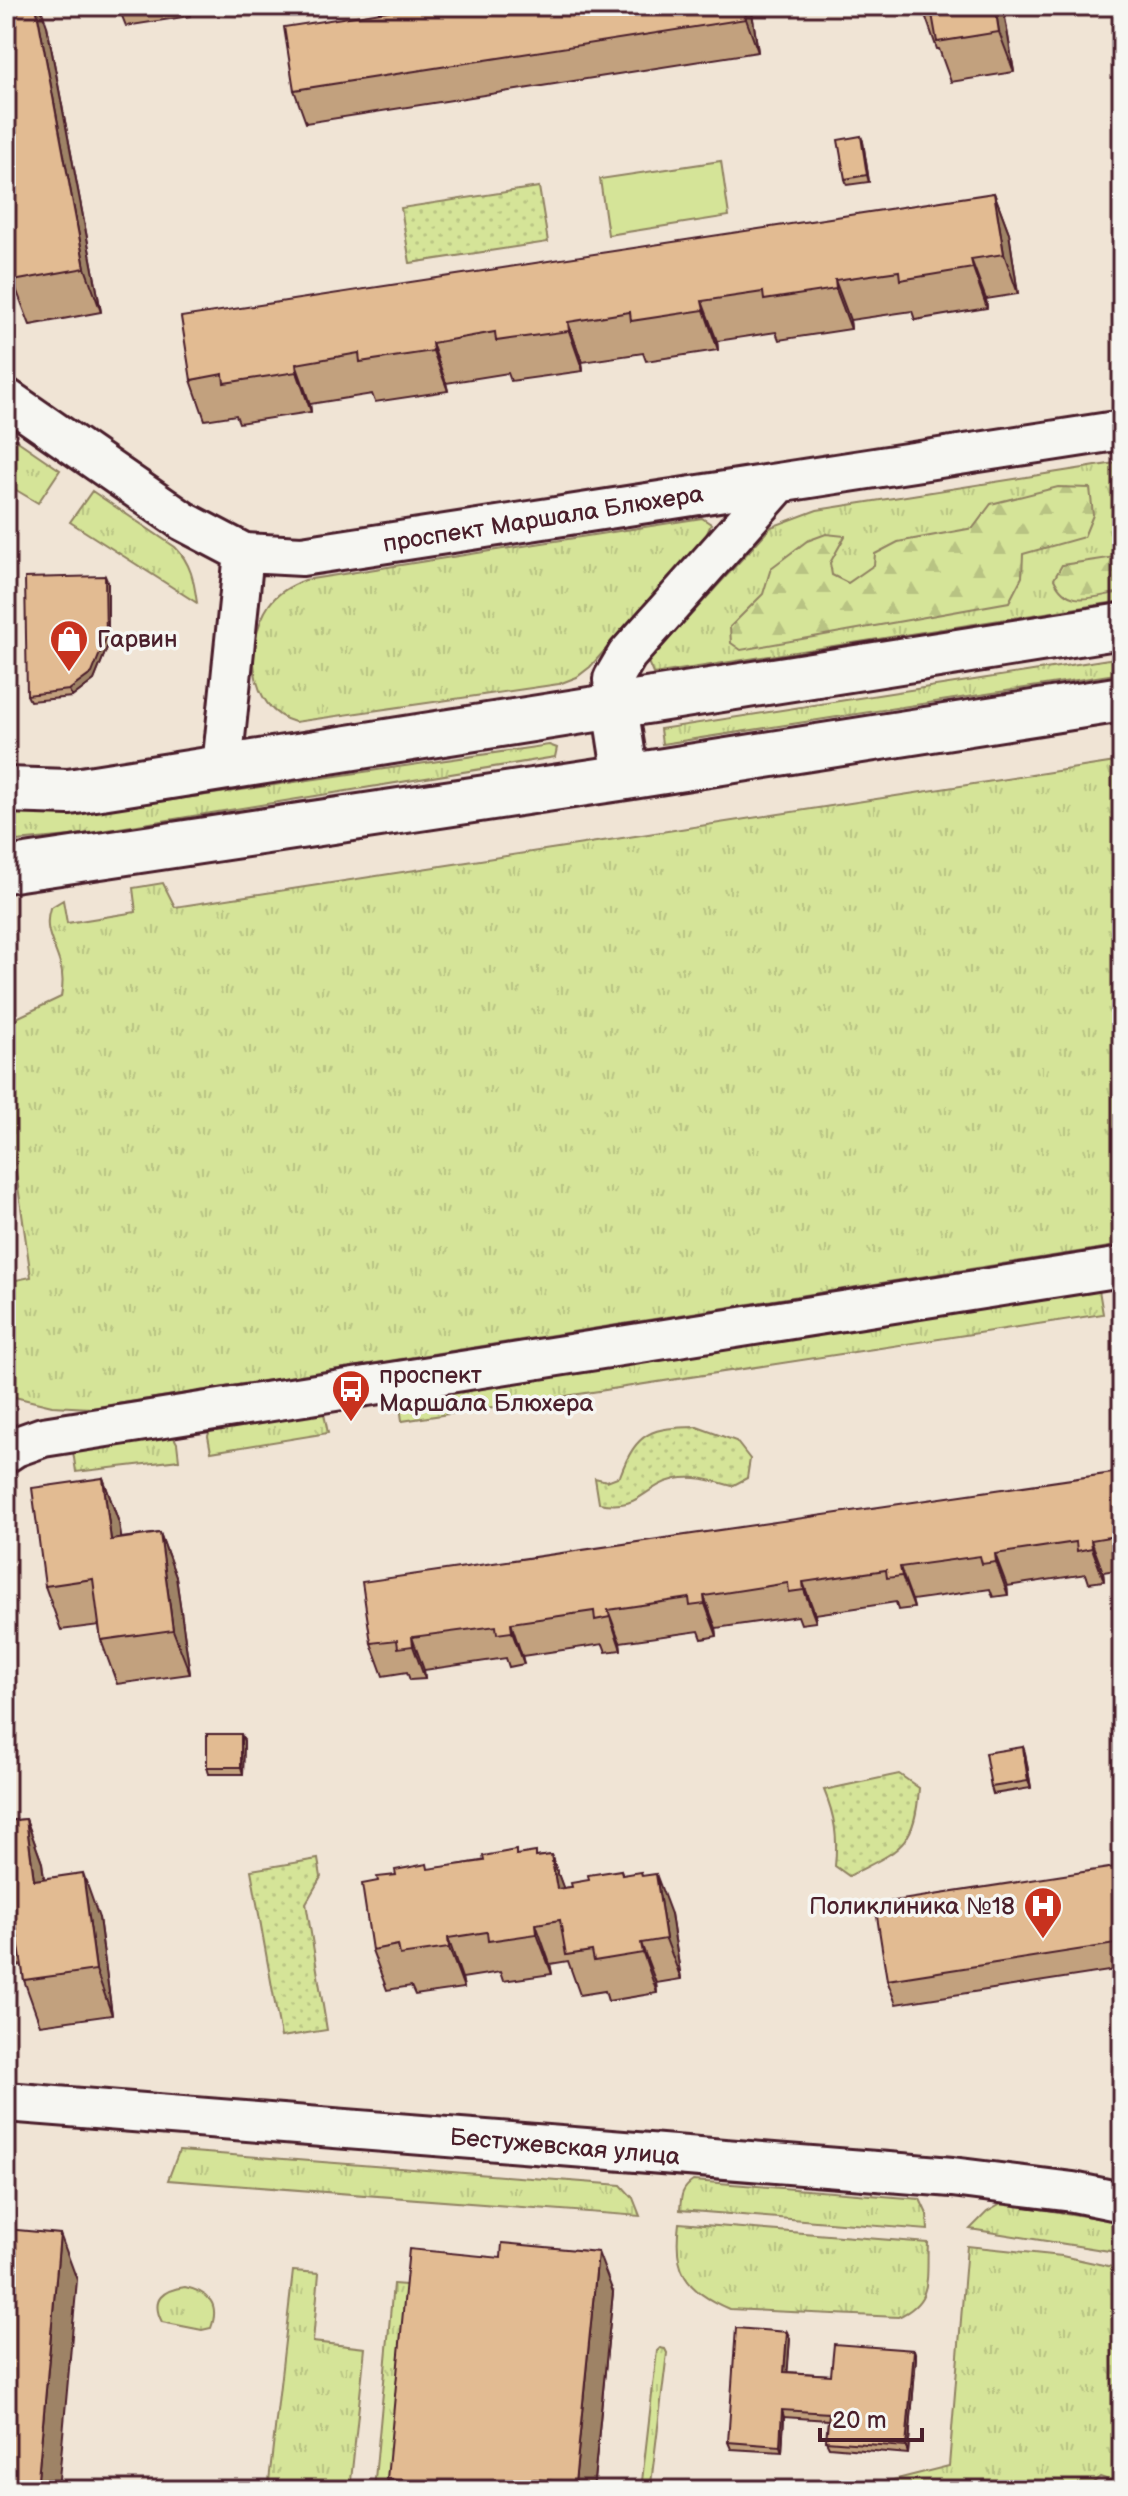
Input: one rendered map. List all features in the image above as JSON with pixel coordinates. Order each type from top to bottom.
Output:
[{"type":"main road","points":[[6,790],[69,792],[1122,626]]},
{"type":"main road","points":[[6,870],[1122,699]]},
{"type":"main road","points":[[615,706],[626,777]]},
{"type":"street","name":"проспект Маршала Блюхера","points":[[6,398],[183,521],[244,553],[302,556],[1122,430]]},
{"type":"street","points":[[615,706],[613,679],[627,655],[779,484]]},
{"type":"street","points":[[222,767],[244,553]]},
{"type":"street","points":[[6,1453],[43,1437],[1122,1267]]},
{"type":"street","points":[[6,1422],[43,1437]]},
{"type":"street","name":"Бестужевская улица","points":[[6,2102],[952,2177],[1073,2192],[1122,2202]]},
{"type":"green space","points":[[721,161],[729,216],[608,235],[600,179]]},
{"type":"green space","points":[[539,187],[548,242],[410,263],[401,208]]},
{"type":"green space","points":[[6,433],[60,470],[38,503],[6,484]]},
{"type":"green space","points":[[1122,462],[1122,601],[653,674],[648,662],[771,527],[817,510]]},
{"type":"green space","points":[[1058,487],[1090,488],[1093,515],[1084,537],[1023,554],[1022,577],[1009,602],[741,650],[731,643],[730,627],[763,594],[771,568],[807,541],[826,534],[845,536],[830,563],[832,575],[848,583],[874,565],[875,554],[898,542],[973,528],[991,504]]},
{"type":"green space","points":[[92,491],[175,547],[191,573],[197,603],[70,522]]},
{"type":"green space","points":[[702,518],[711,524],[706,536],[590,667],[577,677],[559,684],[295,722],[279,715],[259,689],[254,654],[261,620],[276,596],[305,580]]},
{"type":"green space","points":[[1122,556],[1122,592],[1074,598],[1060,589],[1054,579],[1062,565]]},
{"type":"green space","points":[[1122,657],[1122,673],[662,744],[660,729]]},
{"type":"green space","points":[[549,745],[557,748],[555,757],[70,836],[6,842],[6,813],[69,815]]},
{"type":"green space","points":[[1122,761],[1122,1245],[91,1408],[52,1406],[6,1395],[6,1282],[31,1277],[6,1102],[6,1023],[61,997],[62,973],[50,936],[48,916],[50,908],[63,900],[67,923],[136,912],[133,888],[163,883],[175,907]]},
{"type":"green space","points":[[1099,1290],[1103,1314],[402,1421],[399,1397]]},
{"type":"green space","points":[[323,1409],[328,1433],[211,1452],[208,1436],[212,1425]]},
{"type":"green space","points":[[697,1427],[736,1441],[750,1459],[747,1478],[732,1486],[697,1478],[676,1479],[624,1504],[599,1503],[595,1478],[607,1481],[620,1476],[640,1441],[657,1431]]},
{"type":"green space","points":[[172,1434],[177,1443],[179,1460],[76,1472],[73,1451]]},
{"type":"green space","points":[[899,1774],[919,1788],[917,1808],[908,1836],[892,1853],[849,1876],[835,1866],[835,1827],[824,1790]]},
{"type":"green space","points":[[318,1859],[321,1877],[306,1903],[327,2030],[281,2037],[251,1870]]},
{"type":"green space","points":[[179,2151],[621,2185],[633,2198],[640,2216],[168,2180]]},
{"type":"green space","points":[[693,2181],[920,2199],[927,2214],[928,2230],[680,2210],[684,2190]]},
{"type":"green space","points":[[1003,2203],[1122,2222],[1122,2253],[970,2229],[987,2212]]},
{"type":"green space","points":[[679,2223],[928,2243],[926,2287],[918,2304],[898,2317],[729,2309],[701,2294],[685,2276],[678,2254]]},
{"type":"green space","points":[[967,2246],[1062,2256],[1122,2269],[1122,2485],[1100,2477],[1085,2490],[812,2490],[889,2481],[949,2466]]},
{"type":"green space","points":[[293,2271],[319,2273],[313,2342],[365,2348],[350,2490],[268,2490]]},
{"type":"green space","points":[[393,2284],[419,2286],[400,2490],[374,2490]]},
{"type":"green space","points":[[185,2287],[200,2292],[210,2300],[214,2312],[211,2328],[202,2330],[162,2322],[157,2307],[161,2297],[170,2290]]},
{"type":"green space","points":[[660,2348],[667,2353],[651,2484],[687,2490],[641,2490],[657,2351]]},
{"type":"building","points":[[6,6],[36,6],[85,268],[13,281],[6,241]]},
{"type":"building","points":[[420,6],[744,6],[746,19],[294,90],[284,27]]},
{"type":"building","points":[[922,6],[995,6],[999,32],[937,42],[931,8],[922,9]]},
{"type":"building","points":[[861,136],[867,175],[845,179],[838,140]]},
{"type":"building","points":[[994,193],[1004,254],[971,259],[973,268],[900,280],[899,271],[835,280],[836,289],[764,300],[763,292],[702,301],[704,310],[631,321],[630,312],[568,322],[569,331],[496,341],[495,332],[432,343],[433,351],[360,362],[359,353],[296,364],[297,372],[224,383],[223,374],[191,380],[181,317]]},
{"type":"building","points":[[105,576],[106,638],[92,673],[69,690],[27,695],[25,578]]},
{"type":"building","points":[[1113,1473],[1121,1535],[1091,1540],[1092,1548],[1077,1551],[1076,1542],[995,1554],[996,1562],[982,1564],[980,1556],[900,1567],[902,1576],[887,1578],[886,1570],[803,1582],[804,1590],[789,1592],[788,1583],[704,1596],[705,1604],[690,1606],[689,1598],[608,1610],[610,1617],[595,1620],[594,1611],[511,1623],[512,1632],[497,1634],[496,1626],[412,1637],[413,1646],[398,1648],[397,1640],[371,1643],[362,1582]]},
{"type":"building","points":[[103,1478],[111,1540],[160,1533],[173,1630],[101,1640],[93,1579],[45,1586],[32,1488]]},
{"type":"building","points":[[207,1734],[241,1734],[241,1767],[207,1767]]},
{"type":"building","points":[[1023,1747],[1028,1781],[991,1787],[985,1753]]},
{"type":"building","points":[[26,1819],[34,1880],[83,1873],[96,1970],[24,1980],[15,1919],[6,1921],[6,1821]]},
{"type":"building","points":[[516,1850],[516,1855],[536,1852],[536,1857],[551,1855],[557,1889],[589,1880],[588,1875],[621,1870],[622,1875],[641,1872],[642,1876],[656,1874],[666,1939],[641,1943],[643,1953],[594,1961],[592,1951],[566,1955],[560,1920],[536,1924],[537,1934],[488,1941],[487,1932],[448,1938],[449,1948],[400,1955],[398,1945],[372,1950],[362,1884],[378,1881],[377,1877],[396,1875],[395,1870],[427,1864],[428,1869],[484,1861],[483,1856]]},
{"type":"building","points":[[1122,1866],[1122,1943],[887,1980],[876,1910],[889,1908],[888,1902]]},
{"type":"building","points":[[6,2229],[60,2234],[37,2490],[6,2490]]},
{"type":"building","points":[[502,2243],[598,2252],[575,2483],[534,2479],[533,2490],[503,2490],[387,2479],[409,2249],[501,2258]]},
{"type":"building","points":[[736,2328],[787,2332],[784,2372],[831,2375],[834,2344],[914,2350],[906,2447],[826,2441],[829,2413],[782,2410],[780,2446],[728,2442]]},
{"type":"place","name":"Гарвин","points":[[69,673]]},
{"type":"place","name":"проспект Маршала Блюхера","points":[[351,1423]]},
{"type":"place","name":"Поликлиника №18","points":[[1043,1940]]}]
